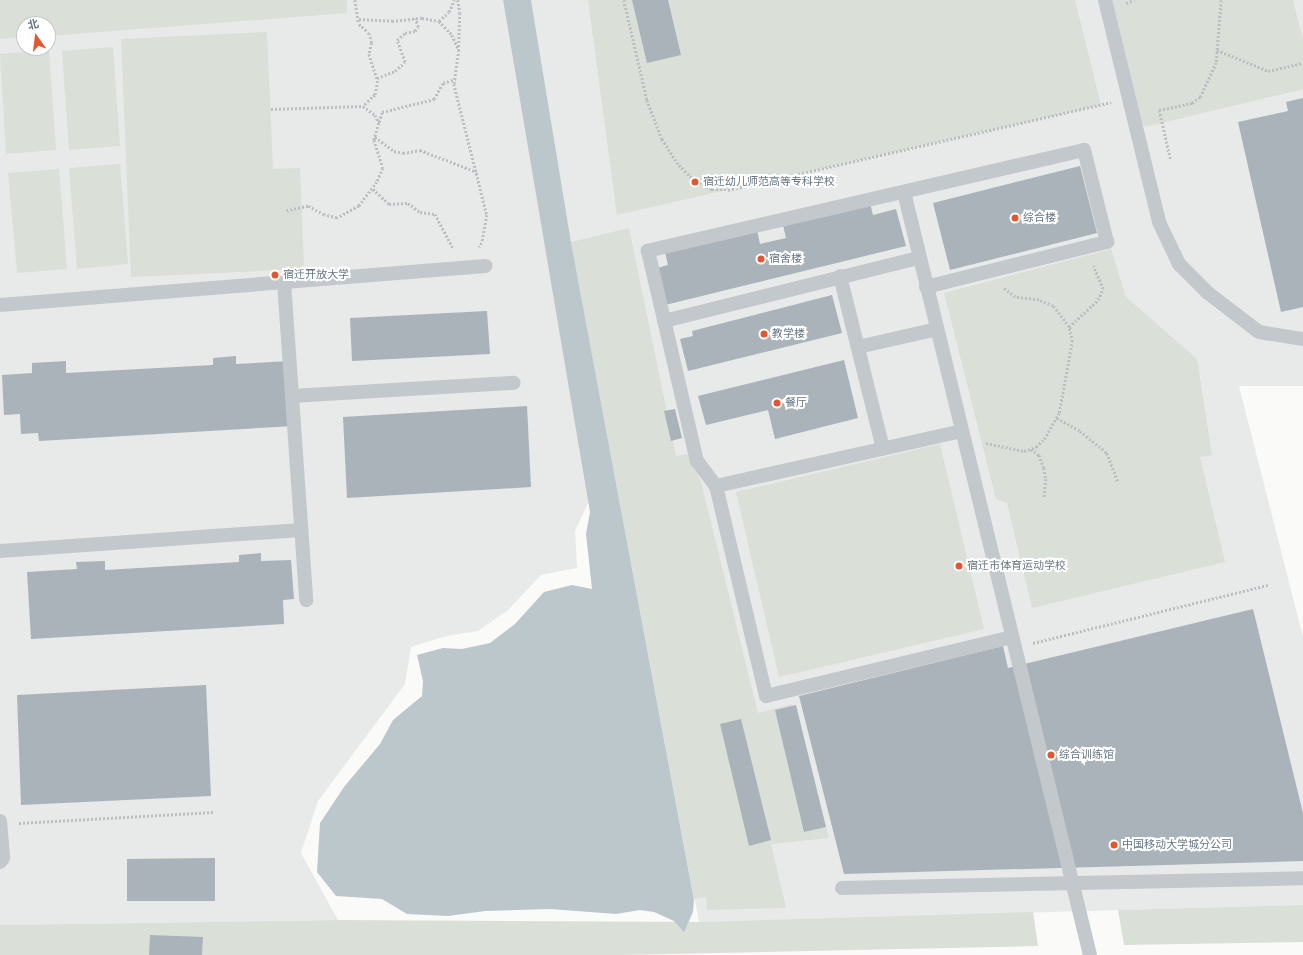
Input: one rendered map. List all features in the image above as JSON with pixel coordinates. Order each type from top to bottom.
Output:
[{"type":"lane","points":[[1105,0],[1159,222],[1179,264],[1208,293],[1259,332],[1303,339]]},
{"type":"lane","points":[[926,287],[1107,242],[1084,150],[648,251],[697,461],[716,486],[766,696],[1014,642]]},
{"type":"lane","points":[[904,192],[1090,955]]},
{"type":"lane","points":[[664,321],[840,276],[920,258]]},
{"type":"lane","points":[[0,305],[485,266]]},
{"type":"lane","points":[[840,276],[883,449]]},
{"type":"lane","points":[[284,282],[306,600]]},
{"type":"lane","points":[[858,347],[937,328]]},
{"type":"lane","points":[[292,396],[514,383]]},
{"type":"lane","points":[[716,486],[962,431]]},
{"type":"lane","points":[[0,551],[301,530]]},
{"type":"lane","points":[[0,823],[3,858],[0,862]]},
{"type":"lane","points":[[842,888],[1303,878]]},
{"type":"path","points":[[355,0],[359,24],[369,33],[372,44],[369,54],[377,78],[375,95],[363,106]]},
{"type":"path","points":[[440,21],[449,12],[454,0]]},
{"type":"path","points":[[372,189],[389,204],[408,203],[420,212],[435,214],[462,268],[482,243],[487,215],[455,79],[459,50],[460,13],[458,0]]},
{"type":"path","points":[[624,0],[647,100],[662,139],[679,165],[690,176],[712,190],[728,190],[1129,98]]},
{"type":"path","points":[[1170,159],[1159,110],[1192,103],[1200,96],[1216,62],[1221,0]]},
{"type":"path","points":[[359,19],[392,21],[414,18],[440,21],[452,35],[459,50]]},
{"type":"path","points":[[377,78],[395,71],[405,62],[397,40],[405,33],[415,31],[418,27],[414,18]]},
{"type":"path","points":[[1217,50],[1268,71],[1303,63]]},
{"type":"path","points":[[286,211],[308,206],[324,215],[337,218],[359,206],[372,189],[383,168],[375,137],[382,112],[434,99],[443,83],[455,79]]},
{"type":"path","points":[[271,109],[363,106],[375,115],[379,123]]},
{"type":"path","points":[[375,137],[394,151],[403,153],[420,150],[477,172]]},
{"type":"path","points":[[1069,327],[1098,300],[1103,289],[1099,275],[1093,266],[1089,247]]},
{"type":"path","points":[[962,431],[992,446],[1024,451],[1031,449],[1044,439],[1056,418],[1072,342],[1069,327],[1053,306],[1039,300],[1015,297],[985,272]]},
{"type":"path","points":[[1056,418],[1080,431],[1107,453],[1118,481]]},
{"type":"path","points":[[1031,449],[1039,455],[1044,468],[1044,498]]},
{"type":"path","points":[[1014,642],[1268,585]]},
{"type":"path","points":[[0,823],[214,812]]},
{"type":"shaded area","name":"宿迁开放大学","points":[[0,0],[503,0],[589,501],[575,531],[577,568],[541,575],[508,610],[478,631],[446,636],[411,647],[405,684],[318,801],[301,853],[338,920],[0,925]]},
{"type":"shaded area","points":[[0,0],[347,0],[347,13],[56,35],[56,16],[16,16],[16,38],[0,39]]},
{"type":"shaded area","points":[[503,0],[531,0],[571,242],[694,900],[693,912],[684,932],[674,921],[654,912],[640,910],[616,914],[550,909],[485,911],[448,916],[407,914],[382,899],[336,896],[317,872],[320,823],[344,787],[380,744],[393,720],[422,696],[423,681],[417,655],[443,648],[462,649],[490,643],[515,624],[544,592],[572,585],[592,589],[586,534],[590,512]]},
{"type":"shaded area","name":"宿迁市体育运动学校","points":[[531,0],[1303,0],[1303,386],[1239,386],[1303,637],[1303,905],[699,922],[571,242]]},
{"type":"shaded area","points":[[588,0],[1075,0],[1101,105],[617,215]]},
{"type":"shaded area","points":[[1111,0],[1293,0],[1303,40],[1303,89],[1145,127],[1139,120]]},
{"type":"shaded area","points":[[267,32],[273,169],[300,168],[304,269],[131,277],[121,39]]},
{"type":"shaded area","points":[[113,47],[120,146],[69,150],[62,51]]},
{"type":"shaded area","points":[[16,53],[16,56],[49,56],[56,150],[6,154],[0,54]]},
{"type":"shaded area","points":[[120,164],[128,264],[77,269],[69,168]]},
{"type":"shaded area","points":[[59,169],[67,269],[17,273],[8,173]]},
{"type":"shaded area","points":[[629,228],[676,456],[688,454],[701,482],[758,713],[792,704],[829,838],[771,844],[786,908],[707,910],[706,897],[694,899],[571,242]]},
{"type":"shaded area","points":[[1111,249],[1126,297],[1197,359],[1212,455],[1200,457],[1225,562],[1032,608],[1007,503],[996,499],[944,293]]},
{"type":"shaded area","points":[[940,444],[984,629],[779,677],[736,492]]},
{"type":"shaded area","points":[[1303,905],[1303,942],[1124,945],[1118,910]]},
{"type":"shaded area","points":[[1033,912],[1038,946],[622,955],[0,955],[0,925],[338,920],[699,922]]},
{"type":"building","points":[[632,0],[668,0],[681,55],[647,63]]},
{"type":"building","points":[[1303,98],[1303,307],[1281,312],[1238,122],[1288,111],[1286,102]]},
{"type":"building","name":"综合楼","points":[[1080,166],[1097,233],[950,270],[933,203]]},
{"type":"building","name":"宿舍楼","points":[[870,203],[873,215],[896,209],[906,246],[665,305],[657,268],[668,265],[665,252],[757,230],[760,244],[786,238],[783,225]]},
{"type":"building","name":"教学楼","points":[[832,295],[842,333],[688,371],[680,339],[693,336],[692,331]]},
{"type":"building","points":[[487,311],[490,354],[352,361],[350,318]]},
{"type":"building","points":[[236,356],[236,364],[290,361],[294,426],[39,441],[38,433],[21,434],[20,414],[4,415],[2,375],[32,373],[32,363],[66,361],[66,373],[213,365],[213,358]]},
{"type":"building","name":"餐厅","points":[[844,360],[858,418],[775,439],[768,410],[706,425],[698,396]]},
{"type":"building","points":[[527,406],[531,487],[347,498],[343,417]]},
{"type":"building","points":[[675,409],[682,438],[671,441],[664,411]]},
{"type":"building","points":[[261,553],[261,561],[291,560],[294,599],[283,600],[284,624],[31,639],[27,572],[77,569],[76,562],[105,561],[105,570],[239,562],[239,555]]},
{"type":"building","name":"综合训练馆","points":[[1253,609],[1303,813],[1303,861],[844,874],[799,696],[1003,646],[1008,668]]},
{"type":"building","points":[[206,685],[211,796],[21,805],[17,695]]},
{"type":"building","points":[[796,705],[826,827],[804,832],[775,710]]},
{"type":"building","points":[[741,719],[771,840],[749,846],[720,724]]},
{"type":"building","points":[[215,858],[215,901],[127,901],[127,859]]},
{"type":"building","points":[[150,935],[203,937],[202,955],[149,955]]},
{"type":"place","name":"宿迁幼儿师范高等专科学校","points":[[695,182]]},
{"type":"place","name":"综合楼","points":[[1015,218]]},
{"type":"place","name":"宿舍楼","points":[[761,259]]},
{"type":"place","name":"宿迁开放大学","points":[[275,275]]},
{"type":"place","name":"教学楼","points":[[764,334]]},
{"type":"place","name":"餐厅","points":[[777,403]]},
{"type":"place","name":"宿迁市体育运动学校","points":[[959,566]]},
{"type":"place","name":"综合训练馆","points":[[1051,755]]},
{"type":"place","name":"中国移动大学城分公司","points":[[1114,845]]}]
